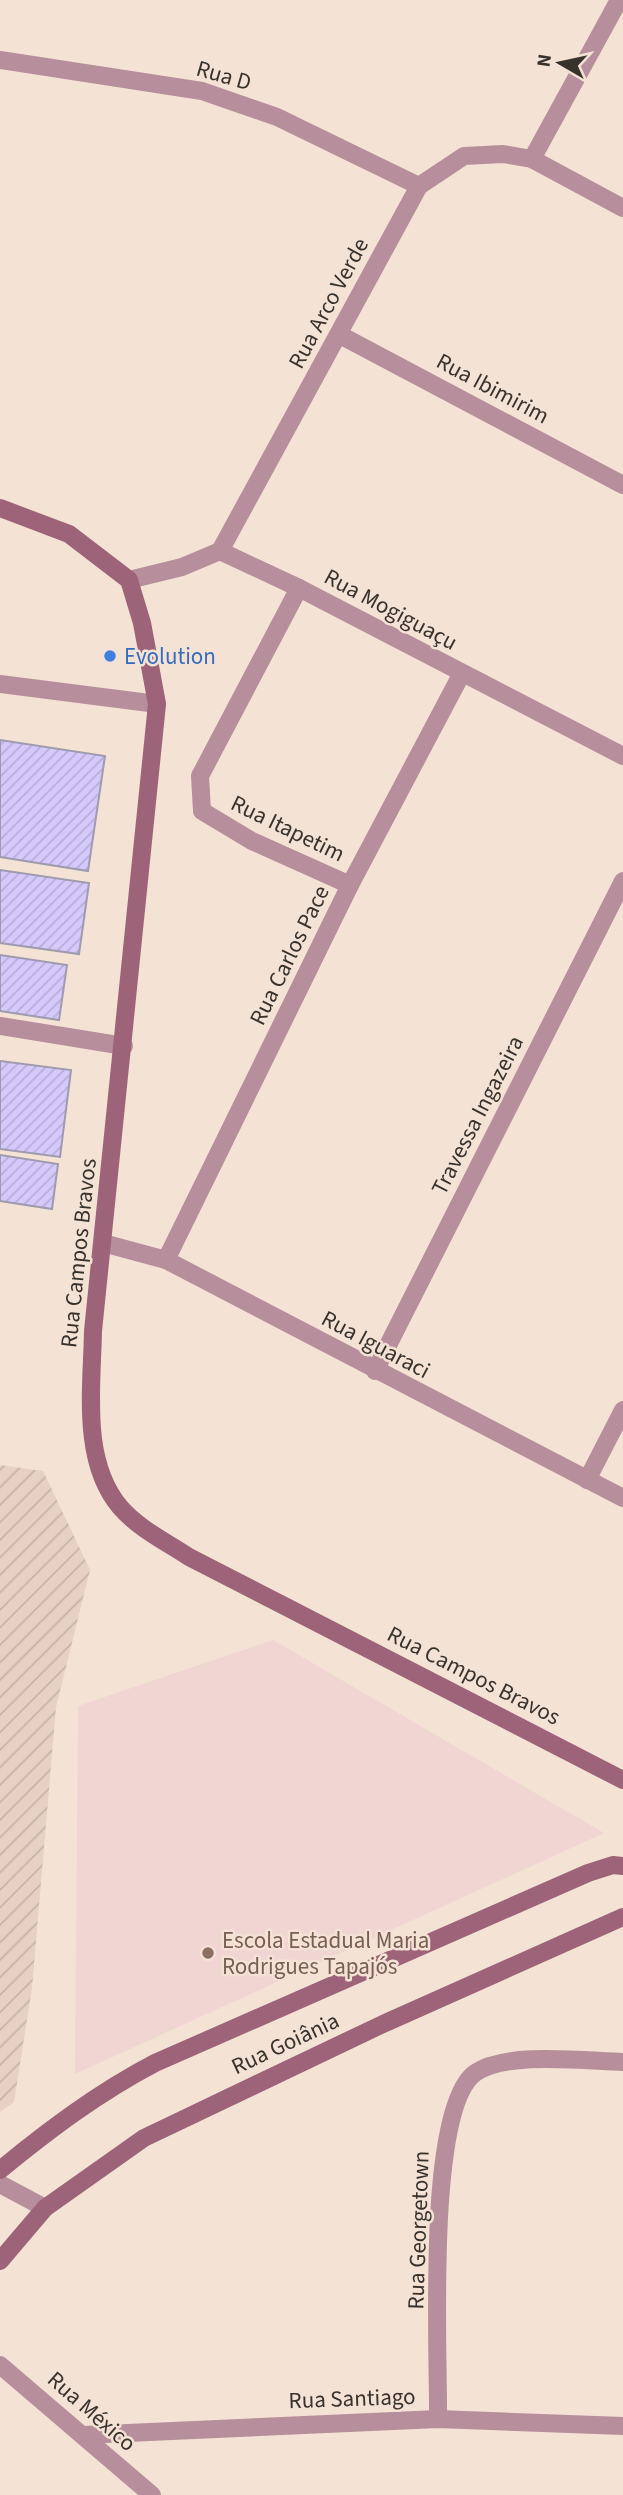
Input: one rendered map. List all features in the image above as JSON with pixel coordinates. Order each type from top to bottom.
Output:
[{"type":"street","points":[[619,0],[533,159],[623,208]]},
{"type":"street","name":"Rua D","points":[[0,60],[202,91],[276,117],[419,186]]},
{"type":"street","name":"Rua Arco Verde","points":[[220,551],[419,186],[464,156],[503,154],[533,159]]},
{"type":"street","name":"Rua Ibimirim","points":[[340,335],[623,485]]},
{"type":"street","points":[[0,508],[69,534],[128,580],[182,567],[220,551]]},
{"type":"street","name":"Rua Mogiguaçu","points":[[220,551],[299,588],[461,675],[623,756]]},
{"type":"street","name":"Rua Campos Bravos","points":[[128,580],[142,624],[157,704],[93,1331],[91,1409],[95,1453],[105,1485],[120,1507],[143,1527],[190,1557],[623,1780]]},
{"type":"street","name":"Rua Itapetim","points":[[299,588],[200,776],[202,811],[252,841],[351,885]]},
{"type":"street","name":"Rua Carlos Pace","points":[[166,1260],[351,885],[461,675]]},
{"type":"street","points":[[0,684],[157,704]]},
{"type":"street","name":"Travessa Ingazeira","points":[[375,1371],[623,881]]},
{"type":"street","points":[[0,1026],[124,1046]]},
{"type":"street","name":"Rua Iguaraci","points":[[103,1244],[166,1260],[623,1498]]},
{"type":"street","points":[[587,1479],[623,1410]]},
{"type":"street","name":"Rua Goiânia","points":[[0,2170],[69,2114],[155,2063],[588,1872],[613,1865],[623,1866]]},
{"type":"street","name":"Rua Goiânia","points":[[0,2261],[45,2208],[144,2138],[383,2024],[623,1917]]},
{"type":"street","name":"Rua Georgetown","points":[[438,2419],[440,2194],[444,2143],[464,2089],[474,2074],[491,2065],[525,2060],[623,2062]]},
{"type":"street","points":[[0,2185],[45,2208]]},
{"type":"street","name":"Rua México","points":[[0,2365],[152,2495]]},
{"type":"street","name":"Rua Santiago","points":[[83,2435],[438,2419],[623,2426]]},
{"type":"shaded area","points":[[0,1465],[43,1471],[90,1570],[56,1707],[32,1988],[14,2102],[0,2112]]},
{"type":"shaded area","name":"Escola Estadual Maria Rodrigues Tapajós","points":[[273,1640],[604,1833],[75,2074],[78,1706]]},
{"type":"building","points":[[0,740],[105,756],[88,871],[0,857]]},
{"type":"building","points":[[0,870],[89,883],[79,954],[0,943]]},
{"type":"building","points":[[0,955],[67,965],[59,1020],[0,1011]]},
{"type":"building","points":[[0,1061],[71,1070],[60,1157],[0,1149]]},
{"type":"building","points":[[0,1155],[58,1164],[52,1209],[0,1201]]},
{"type":"place","name":"Evolution","points":[[110,656]]},
{"type":"place","name":"Escola Estadual Maria Rodrigues Tapajós","points":[[208,1953]]}]
